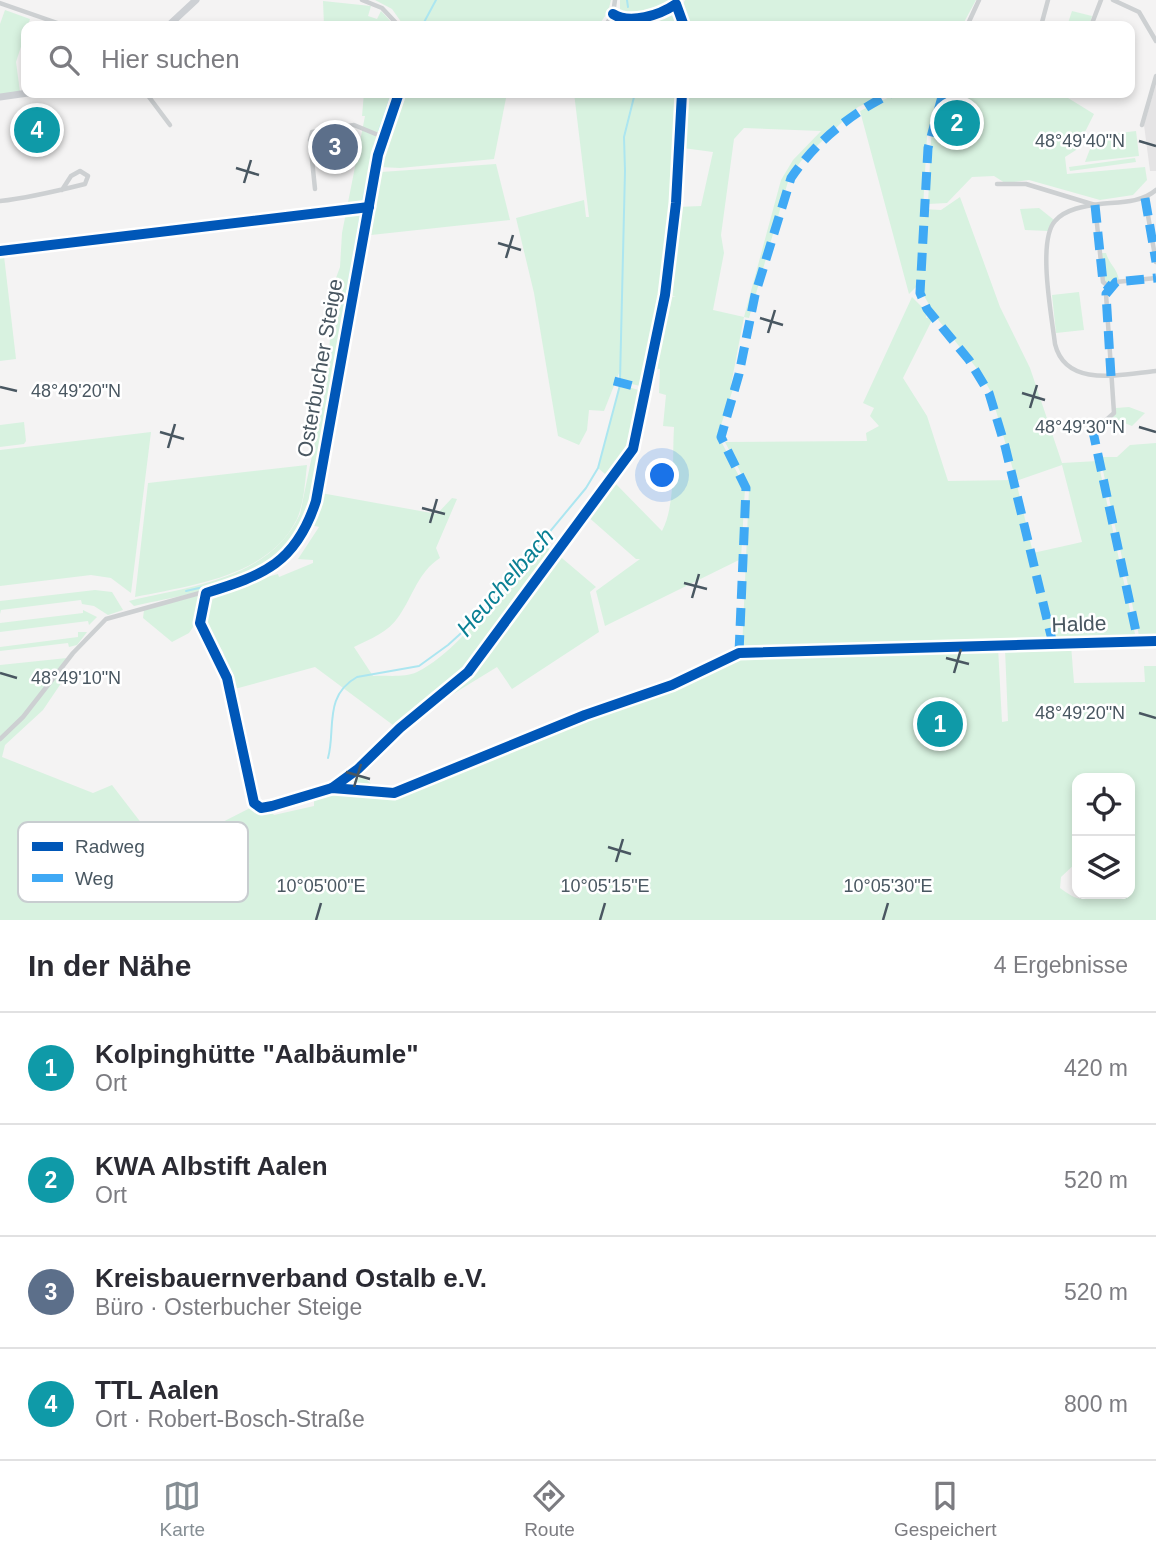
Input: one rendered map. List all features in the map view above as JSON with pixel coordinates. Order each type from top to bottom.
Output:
[{"type":"street","points":[[173,21],[196,0]]},
{"type":"street","points":[[362,0],[382,8],[394,21]]},
{"type":"street","points":[[608,21],[613,14],[615,0]]},
{"type":"street","points":[[613,14],[618,18],[637,18],[667,10],[679,0]]},
{"type":"street","points":[[969,21],[979,0]]},
{"type":"street","points":[[1042,21],[1048,0]]},
{"type":"street","points":[[1093,21],[1101,0]]},
{"type":"street","points":[[1113,0],[1139,12],[1156,41]]},
{"type":"street","points":[[0,3],[52,21]]},
{"type":"street","points":[[1142,125],[1156,76]]},
{"type":"street","points":[[0,97],[21,94]]},
{"type":"street","points":[[150,98],[170,125]]},
{"type":"street","name":"Osterbucher Steige","points":[[0,739],[23,717],[73,653],[106,619],[254,578],[283,559],[302,536],[316,501],[383,137],[396,98]]},
{"type":"street","points":[[315,188],[310,140],[312,132],[354,125],[383,137]]},
{"type":"street","points":[[0,201],[62,190],[85,184],[88,176],[80,171],[75,173],[62,190]]},
{"type":"street","points":[[998,184],[1026,184],[1095,205]]},
{"type":"street","points":[[1156,190],[1145,198],[1081,206],[1055,221],[1049,233],[1047,253],[1058,354],[1078,372],[1091,376],[1156,370]]},
{"type":"street","points":[[1145,198],[1156,262]]},
{"type":"street","points":[[1095,205],[1103,282],[1109,287]]},
{"type":"street","points":[[1091,427],[1114,413],[1105,301],[1109,287],[1116,282],[1156,278]]},
{"type":"street","name":"Halde","points":[[1003,645],[1156,641]]},
{"type":"shaded area","points":[[1156,84],[1156,171],[1150,171],[1144,125]]},
{"type":"green space","points":[[375,0],[611,0],[608,12],[602,21],[400,21],[392,9]]},
{"type":"green space","points":[[620,0],[673,0],[655,10],[633,14],[620,13]]},
{"type":"green space","points":[[685,0],[976,0],[965,21],[685,21],[681,8]]},
{"type":"green space","points":[[323,1],[371,6],[368,16],[377,19],[381,11],[390,21],[324,21]]},
{"type":"green space","points":[[5,10],[30,19],[21,21],[21,47],[16,62],[20,92],[0,94],[0,24]]},
{"type":"green space","points":[[675,11],[681,21],[642,21]]},
{"type":"green space","points":[[1072,11],[1092,16],[1090,21],[1069,21]]},
{"type":"green space","points":[[364,98],[393,98],[376,150],[307,521],[292,543],[275,560],[254,573],[208,590],[134,606],[129,601],[203,584],[249,566],[269,553],[287,536],[300,514],[328,378],[330,336],[325,308],[340,267],[342,233],[365,116],[362,116]]},
{"type":"green space","points":[[401,98],[506,98],[494,159],[400,168],[380,167]]},
{"type":"green space","points":[[575,98],[680,98],[666,275],[645,383],[640,386],[620,381],[621,368],[604,411],[589,410],[587,430],[579,445],[558,436],[534,293],[516,218],[584,200],[586,217],[589,217]]},
{"type":"green space","points":[[684,98],[877,98],[858,107],[801,161],[789,178],[749,318],[744,317],[731,385],[734,386],[721,425],[720,439],[745,488],[741,559],[605,626],[596,591],[640,559],[636,559],[586,515],[613,481],[662,531],[666,520],[670,508],[674,427],[663,426],[666,395],[659,393],[660,369],[652,368],[668,296],[676,297],[668,294],[677,207],[701,206],[713,152],[683,148]],"holes":[[[744,128],[821,131],[793,160],[781,180],[744,317],[713,310],[724,253],[721,235],[734,139]]]},
{"type":"green space","points":[[887,98],[938,98],[927,136],[923,209],[941,210],[960,197],[1000,307],[1030,368],[1062,463],[1098,461],[1135,634],[1132,638],[1058,642],[1051,632],[1048,642],[742,650],[749,489],[725,442],[867,441],[866,433],[879,426],[870,416],[874,408],[863,403],[912,297],[927,312],[926,318],[930,317],[932,320],[903,378],[927,416],[948,481],[1016,480],[990,390],[978,370],[936,317],[918,285],[909,294],[860,111]],"holes":[[[1062,465],[1082,542],[1033,553],[1016,481]]]},
{"type":"green space","points":[[943,98],[1068,98],[1094,114],[1076,150],[1065,157],[1067,174],[1145,167],[1147,180],[1133,195],[1100,200],[1029,180],[1005,183],[994,176],[972,177],[947,203],[928,204],[931,139]]},
{"type":"green space","points":[[1136,131],[1139,156],[1085,162],[1095,136]]},
{"type":"green space","points":[[1135,158],[1136,162],[1070,171],[1069,167]]},
{"type":"green space","points":[[496,164],[510,220],[371,235],[381,172]]},
{"type":"green space","points":[[1039,208],[1054,220],[1048,231],[1025,230],[1020,209]]},
{"type":"green space","points":[[1101,253],[1106,253],[1119,280],[1109,285],[1104,282]]},
{"type":"green space","points":[[0,254],[4,256],[16,359],[0,361]]},
{"type":"green space","points":[[1079,292],[1084,330],[1056,333],[1052,295]]},
{"type":"green space","points":[[620,385],[643,391],[643,394],[632,448],[611,479],[598,468]]},
{"type":"green space","points":[[1129,407],[1145,413],[1132,426],[1112,418],[1116,408]]},
{"type":"green space","points":[[24,422],[24,444],[0,447],[0,425]]},
{"type":"green space","points":[[151,432],[131,593],[111,578],[91,575],[0,586],[0,450]]},
{"type":"green space","points":[[1156,443],[1156,639],[1140,640],[1100,457],[1117,457],[1130,445]]},
{"type":"green space","points":[[307,465],[303,499],[297,519],[284,539],[268,554],[226,575],[135,597],[148,483]]},
{"type":"green space","points":[[321,493],[437,514],[452,498],[457,499],[436,548],[440,558],[421,577],[395,622],[379,635],[354,647],[373,676],[412,674],[433,663],[484,614],[542,543],[553,552],[466,672],[397,728],[315,667],[231,690],[223,652],[203,618],[200,617],[189,633],[172,642],[143,618],[144,610],[278,574],[279,577],[313,563],[313,560],[298,559],[319,527],[311,525]]},
{"type":"green space","points":[[556,553],[596,587],[590,592],[599,632],[512,689],[497,667],[414,718],[455,689]]},
{"type":"green space","points":[[95,590],[112,592],[123,610],[108,615],[94,606],[82,604],[81,600],[1,610],[0,614],[0,601]]},
{"type":"green space","points":[[83,610],[97,617],[89,625],[88,621],[0,632],[0,623],[83,613]]},
{"type":"green space","points":[[78,632],[87,632],[77,645],[69,647],[68,643],[0,651],[0,647],[78,637]]},
{"type":"green space","points":[[1071,645],[1074,683],[1145,682],[1144,666],[1156,666],[1156,920],[0,920],[0,665],[67,658],[63,668],[68,673],[43,710],[5,745],[2,757],[93,793],[112,785],[140,822],[18,822],[18,902],[248,902],[248,862],[252,865],[248,862],[248,822],[223,822],[252,807],[270,810],[274,815],[314,806],[314,797],[331,792],[392,795],[575,721],[671,687],[741,655],[998,647],[1002,722],[1008,721],[1005,649]]},
{"type":"green space","points":[[359,773],[379,791],[339,787],[338,784]]},
{"type":"waterway","points":[[425,21],[436,0]]},
{"type":"waterway","name":"Heuchelbach","points":[[627,0],[628,7]]},
{"type":"waterway","points":[[379,131],[390,98]]},
{"type":"waterway","name":"Heuchelbach","points":[[620,380],[624,137],[634,98]]},
{"type":"waterway","points":[[362,205],[375,143]]},
{"type":"waterway","points":[[340,331],[361,213]]},
{"type":"waterway","points":[[327,406],[340,344]]},
{"type":"waterway","name":"Heuchelbach","points":[[328,758],[335,704],[346,685],[357,677],[419,666],[448,645],[480,616],[586,488],[598,468],[620,385]]},
{"type":"waterway","points":[[214,585],[247,573],[271,559],[289,542],[302,522],[317,473],[326,412]]},
{"type":"waterway","points":[[186,591],[212,585]]},
{"type":"marked path","points":[[739,653],[746,488],[721,437],[739,374],[755,295],[791,178],[812,152],[836,129],[883,98]]},
{"type":"marked path","points":[[942,98],[928,148],[920,293],[927,309],[969,360],[989,393],[1005,446],[1053,644]]},
{"type":"marked path","points":[[1145,198],[1156,262]]},
{"type":"marked path","points":[[1095,205],[1103,282],[1109,287]]},
{"type":"marked path","points":[[1111,376],[1106,294],[1116,282],[1156,278]]},
{"type":"marked path","points":[[614,381],[645,389]]},
{"type":"marked path","points":[[1092,427],[1138,641]]},
{"type":"cycle path","points":[[613,14],[636,19],[662,12],[676,4],[682,21]]},
{"type":"cycle path","points":[[397,98],[378,155],[316,501],[308,522],[288,553],[275,563],[245,580],[206,593],[200,623],[227,678],[254,803],[261,808],[272,806],[332,788],[394,793],[585,715],[672,685],[739,653],[1156,641]]},
{"type":"cycle path","points":[[332,788],[358,769],[400,728],[468,672],[633,449],[665,295],[676,203],[682,98]]},
{"type":"cycle path","points":[[0,251],[369,207]]},
{"type":"place","name":"KWA Albstift Aalen","points":[[957,123]]},
{"type":"place","name":"TTL Aalen","points":[[37,130]]},
{"type":"place","name":"Kreisbauernverband Ostalb e.V.","points":[[335,147]]},
{"type":"place","name":"Kolpinghütte \"Aalbäumle\"","points":[[940,724]]}]
